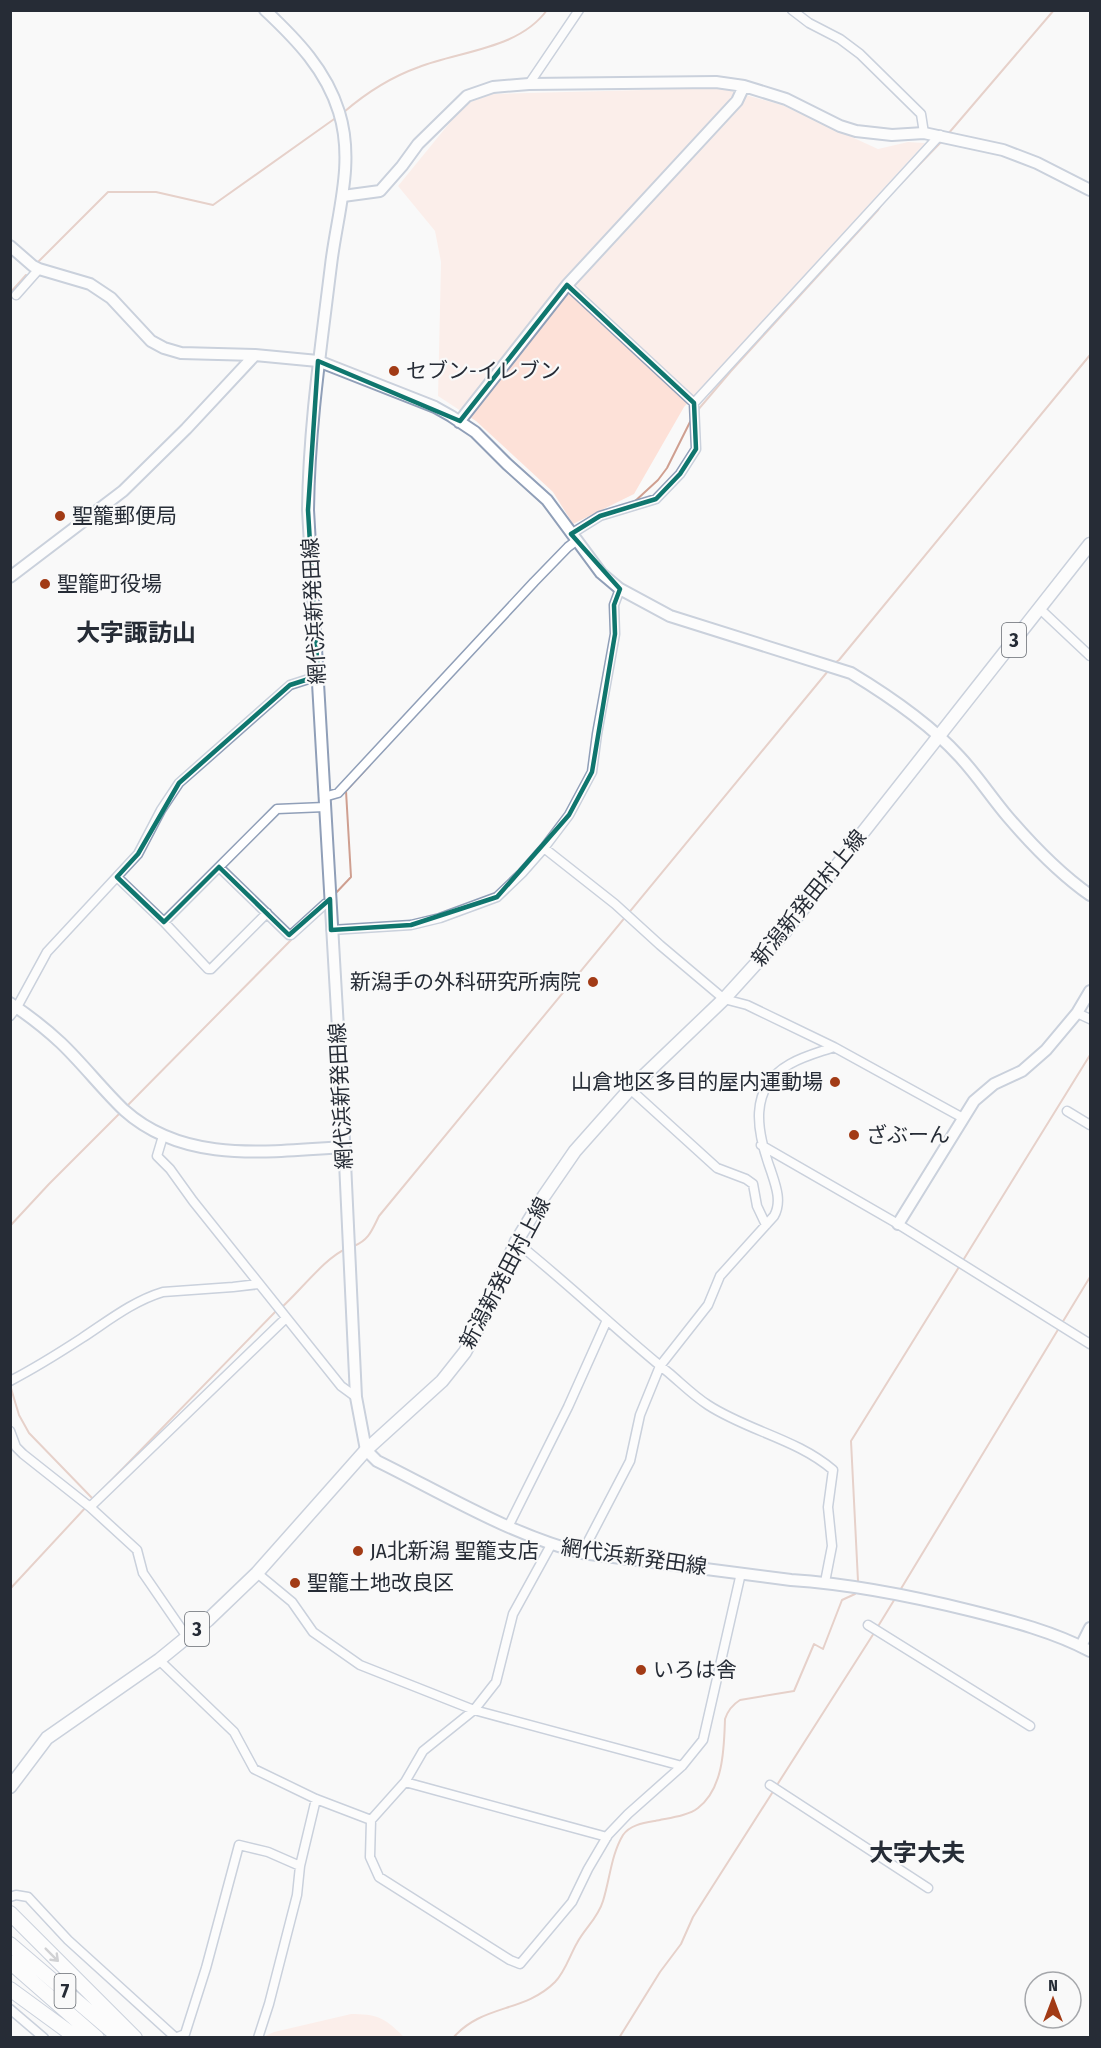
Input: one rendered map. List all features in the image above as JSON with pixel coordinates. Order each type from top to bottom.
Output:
[{"type":"highway","points":[[10,1913],[135,2037]]},
{"type":"highway","name":"7","points":[[10,1944],[120,2037]]},
{"type":"highway","name":"7","points":[[10,1962],[97,2037]]},
{"type":"highway","points":[[10,1989],[77,2037]]},
{"type":"main road","name":"新潟新発田村上線","points":[[10,1787],[47,1738],[159,1660],[208,1620],[257,1573],[366,1450],[442,1381],[465,1352],[480,1324],[516,1242],[575,1151],[630,1089],[724,999],[783,934],[1090,544]]},
{"type":"street","name":"網代浜新発田線","points":[[265,10],[304,47],[331,91],[345,136],[346,162],[343,195],[318,361],[309,456],[308,510],[356,1397],[366,1450],[377,1461],[508,1527],[551,1545],[582,1553],[825,1582],[912,1597],[1037,1629],[1086,1648]]},
{"type":"street","points":[[529,84],[579,10]]},
{"type":"street","points":[[792,10],[860,54],[921,114],[924,133]]},
{"type":"street","points":[[343,195],[380,191],[418,144],[467,96],[493,87],[529,84],[716,82],[744,86],[786,99],[840,126],[856,131],[892,135],[924,133],[940,135],[1016,154],[1090,190]]},
{"type":"street","points":[[459,422],[567,285],[737,101],[744,86]]},
{"type":"street","points":[[694,403],[940,135]]},
{"type":"street","points":[[10,246],[39,269],[90,284],[111,298],[151,341],[164,348],[181,352],[255,355],[318,361],[435,407],[475,432],[547,500],[601,573],[620,589],[670,616],[851,673],[877,689],[939,737],[960,757],[1032,843],[1088,889]]},
{"type":"street","points":[[16,295],[39,269]]},
{"type":"street","points":[[164,922],[277,809],[325,802],[338,793],[568,547],[574,537],[600,516],[656,499],[680,474],[696,448],[694,403],[567,285]]},
{"type":"street","points":[[10,577],[123,491],[186,429],[255,355]]},
{"type":"street","points":[[332,930],[411,925],[440,918],[497,897],[544,848],[569,815],[592,772],[615,634],[614,605],[620,589]]},
{"type":"street","points":[[1040,608],[1090,656]]},
{"type":"street","points":[[318,676],[290,685],[179,783],[161,810],[138,854],[46,952],[13,1009],[62,1044],[126,1111],[163,1136],[213,1150],[247,1152],[344,1147]]},
{"type":"street","points":[[544,848],[615,904],[724,999],[747,1005],[834,1047],[963,1118]]},
{"type":"street","points":[[219,867],[289,935],[325,903],[330,903]]},
{"type":"street","points":[[117,877],[208,969],[211,969],[267,913]]},
{"type":"street","points":[[898,1224],[980,1094],[1031,1063],[1077,1013],[1090,991]]},
{"type":"street","points":[[1077,1013],[1090,1019]]},
{"type":"street","points":[[582,1553],[630,1461],[640,1415],[660,1366],[708,1305],[720,1276],[766,1225],[778,1208],[775,1183],[762,1144],[758,1115],[767,1085],[783,1068],[793,1062],[834,1047]]},
{"type":"street","points":[[630,1089],[717,1168],[753,1184],[757,1206],[766,1225]]},
{"type":"street","points":[[1067,1111],[1090,1125]]},
{"type":"street","points":[[163,1136],[157,1156],[170,1169],[341,1386],[356,1397]]},
{"type":"street","points":[[762,1144],[898,1224],[1090,1344]]},
{"type":"street","points":[[516,1242],[642,1353],[708,1405],[739,1423],[768,1433],[810,1454],[833,1470],[828,1507],[832,1546],[825,1582]]},
{"type":"street","points":[[10,1381],[35,1368],[131,1305],[152,1295],[163,1292],[259,1284]]},
{"type":"street","points":[[90,1507],[286,1318]]},
{"type":"street","points":[[508,1527],[568,1407],[607,1320]]},
{"type":"street","points":[[10,1431],[16,1447],[23,1454],[90,1507],[137,1550],[143,1573],[187,1637]]},
{"type":"street","points":[[551,1545],[513,1614],[496,1682],[474,1710],[423,1751],[405,1782],[371,1820],[370,1857],[379,1876],[510,1960],[520,1964],[572,1902],[607,1837],[628,1814],[682,1766],[703,1740],[741,1573]]},
{"type":"street","points":[[257,1573],[292,1602],[313,1632],[360,1665],[474,1710],[682,1766]]},
{"type":"street","points":[[868,1625],[1030,1726]]},
{"type":"street","points":[[1086,1648],[1090,1628]]},
{"type":"street","points":[[159,1660],[234,1732],[254,1769],[316,1799],[371,1820]]},
{"type":"street","points":[[405,1782],[607,1837]]},
{"type":"street","points":[[770,1785],[928,1888]]},
{"type":"street","points":[[258,2037],[269,2004],[297,1895],[300,1866],[316,1799]]},
{"type":"street","points":[[10,1897],[16,1895],[28,1897],[68,1940],[176,2037],[185,2034],[206,1968],[239,1845],[268,1852],[300,1866]]},
{"type":"street","points":[[10,2009],[44,2037]]},
{"type":"highlighted area","points":[[567,285],[694,403],[696,449],[680,474],[656,499],[600,516],[571,534],[620,589],[614,605],[615,634],[592,772],[569,815],[497,897],[411,925],[331,930],[330,899],[289,935],[219,867],[164,922],[117,877],[138,854],[179,783],[290,685],[318,676],[308,510],[318,361],[460,421]]},
{"type":"shaded area","points":[[720,88],[782,105],[878,149],[908,142],[925,143],[684,407],[634,494],[573,524],[553,492],[476,421],[438,396],[441,262],[435,231],[398,186],[465,104],[492,94]]},
{"type":"shaded area","points":[[351,2014],[380,2018],[392,2025],[404,2037],[263,2037],[274,2032]]},
{"type":"waterway","points":[[344,112],[379,86],[409,71],[488,47],[521,33],[547,10]]},
{"type":"waterway","points":[[948,134],[1054,10]]},
{"type":"waterway","points":[[39,261],[108,192],[156,192],[213,205],[337,117]]},
{"type":"waterway","points":[[697,411],[884,201],[943,140]]},
{"type":"waterway","points":[[10,293],[26,275]]},
{"type":"waterway","points":[[833,664],[839,660],[1090,355]]},
{"type":"waterway","points":[[633,503],[658,480],[667,468],[692,418]]},
{"type":"waterway","points":[[354,1246],[367,1238],[379,1216],[828,671]]},
{"type":"waterway","points":[[333,896],[351,877],[346,791],[370,765]]},
{"type":"waterway","points":[[127,1106],[294,937]]},
{"type":"waterway","points":[[962,1262],[1090,1055]]},
{"type":"waterway","points":[[10,1226],[121,1112]]},
{"type":"waterway","points":[[282,1307],[322,1266],[346,1249]]},
{"type":"waterway","points":[[858,1581],[851,1441],[959,1267]]},
{"type":"waterway","points":[[1062,1323],[1090,1277]]},
{"type":"waterway","points":[[97,1495],[277,1310]]},
{"type":"waterway","points":[[899,1592],[1059,1328]]},
{"type":"waterway","points":[[10,1385],[19,1415],[29,1433],[93,1499]]},
{"type":"waterway","points":[[10,1589],[87,1506]]},
{"type":"waterway","points":[[453,2038],[477,2019],[530,1999],[543,1992],[559,1978],[574,1948],[601,1907],[613,1859],[623,1835],[637,1825],[689,1813],[707,1800],[721,1766],[727,1713],[740,1700],[794,1691],[814,1644],[823,1649],[842,1600],[855,1594]]},
{"type":"waterway","points":[[877,1628],[896,1597]]},
{"type":"waterway","points":[[777,1785],[874,1633]]},
{"type":"waterway","points":[[619,2038],[660,1972],[681,1944],[693,1917],[774,1790]]},
{"type":"place","name":"セブン-イレブン","points":[[394,371]]},
{"type":"place","name":"聖籠郵便局","points":[[60,516]]},
{"type":"place","name":"聖籠町役場","points":[[45,584]]},
{"type":"place","name":"新潟手の外科研究所病院","points":[[593,982]]},
{"type":"place","name":"山倉地区多目的屋内運動場","points":[[835,1082]]},
{"type":"place","name":"ざぶーん","points":[[854,1135]]},
{"type":"place","name":"JA北新潟 聖籠支店","points":[[358,1551]]},
{"type":"place","name":"聖籠土地改良区","points":[[295,1583]]},
{"type":"place","name":"いろは舎","points":[[641,1670]]},
{"type":"district","name":"大字諏訪山","points":[[136,633]]},
{"type":"district","name":"大字大夫","points":[[917,1853]]}]
